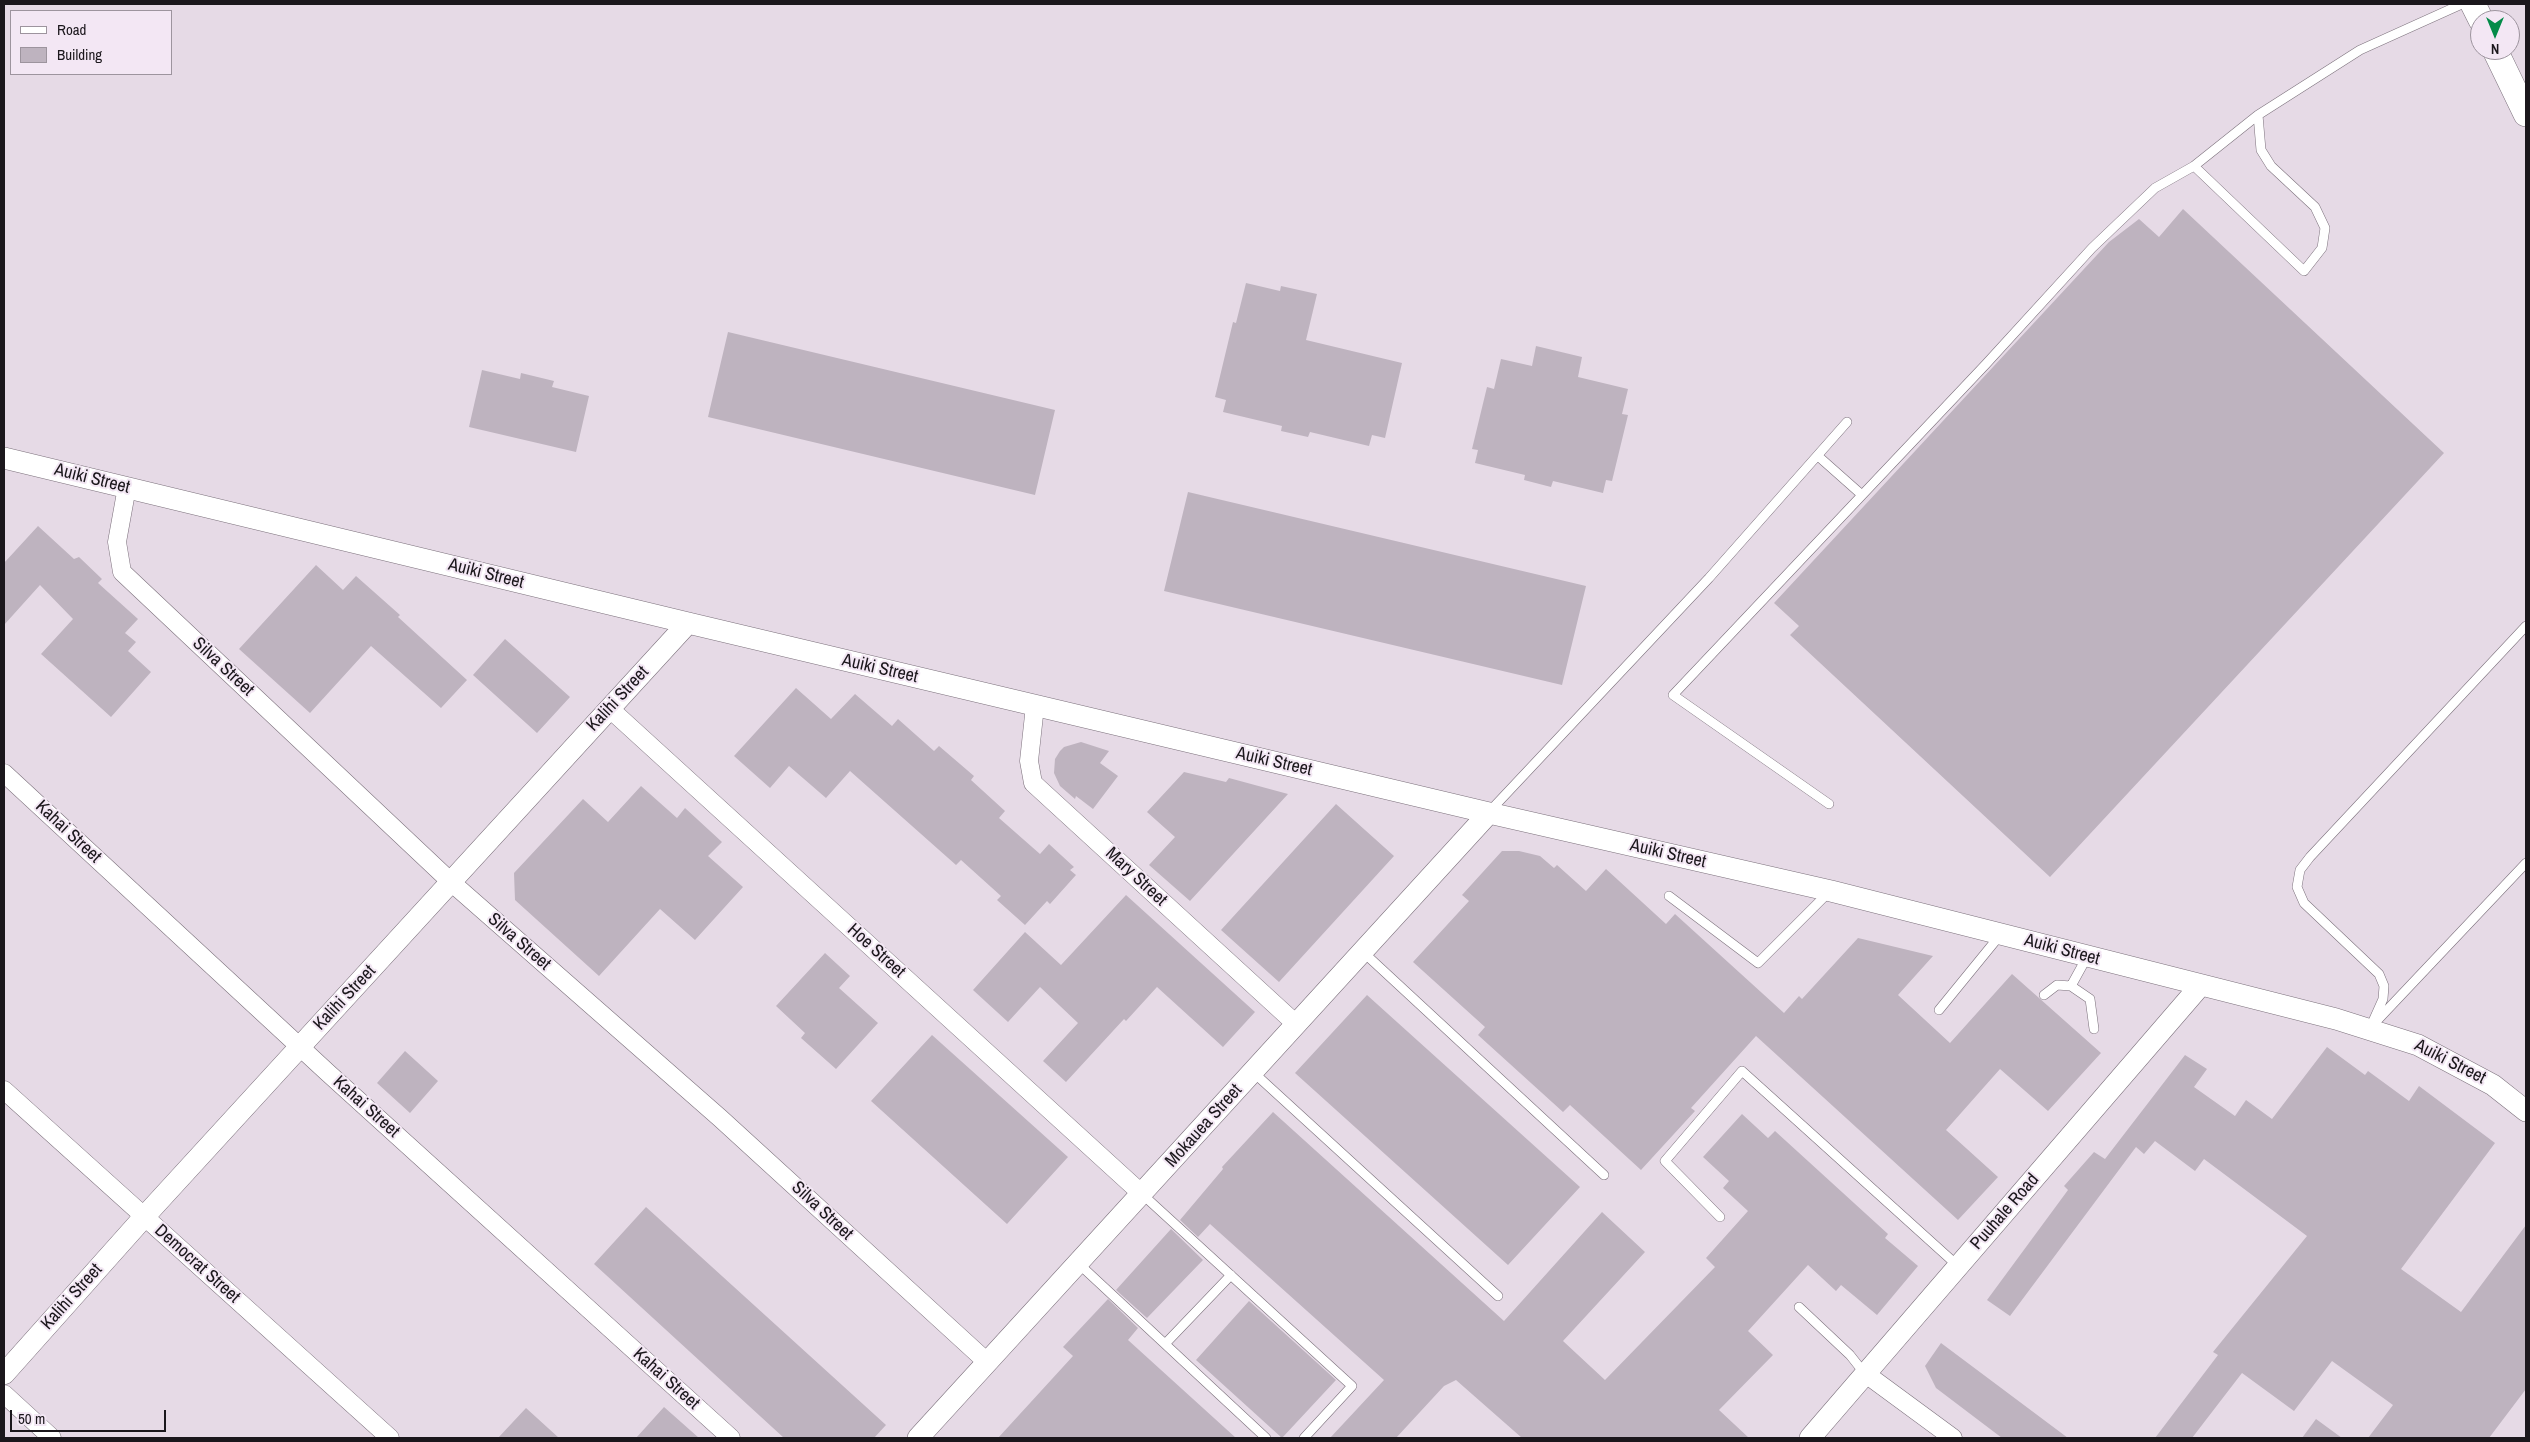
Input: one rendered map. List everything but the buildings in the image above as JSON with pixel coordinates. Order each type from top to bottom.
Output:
[{"type":"main road","points":[[2500,60],[2526,114]]},
{"type":"street","name":"Auiki Street","points":[[4,458],[1035,706],[1830,891],[2370,1028],[2426,1049],[2493,1085],[2526,1111]]},
{"type":"street","name":"Silva Street","points":[[127,487],[117,542],[122,572],[451,882],[720,1118],[987,1362]]},
{"type":"street","name":"Kalihi Street","points":[[4,1374],[144,1217],[688,623]]},
{"type":"street","name":"Mary Street","points":[[1035,706],[1029,761],[1033,783],[1296,1024]]},
{"type":"street","name":"Hoe Street","points":[[609,708],[1142,1194]]},
{"type":"street","name":"Kahai Street","points":[[4,773],[300,1047],[731,1438]]},
{"type":"street","name":"Mokauea Street","points":[[918,1438],[1079,1264],[1489,813]]},
{"type":"street","name":"Puuhale Road","points":[[1810,1438],[2200,986]]},
{"type":"street","name":"Democrat Street","points":[[4,1090],[390,1438]]},
{"type":"street","points":[[1866,1374],[1953,1438]]},
{"type":"street","points":[[4,1394],[52,1438]]},
{"type":"lane","points":[[1829,804],[1673,695],[2092,248],[2155,188],[2194,166],[2258,115],[2360,50],[2462,4]]},
{"type":"lane","points":[[2194,166],[2304,271],[2322,248],[2325,228],[2315,207],[2271,166],[2261,150],[2258,115]]},
{"type":"lane","points":[[1489,813],[1709,578],[1847,422]]},
{"type":"lane","points":[[1818,456],[1862,495]]},
{"type":"lane","points":[[2370,1028],[2384,999],[2384,986],[2379,974],[2304,903],[2297,887],[2300,870],[2526,626]]},
{"type":"lane","points":[[2370,1028],[2526,864]]},
{"type":"lane","points":[[1669,896],[1758,963],[1830,891]]},
{"type":"lane","points":[[1938,1010],[2001,934]]},
{"type":"lane","points":[[1362,952],[1604,1175]]},
{"type":"lane","points":[[2072,986],[2087,957]]},
{"type":"lane","points":[[2044,995],[2057,985],[2072,986],[2090,998],[2094,1029]]},
{"type":"lane","points":[[1720,1217],[1665,1161],[1742,1071],[1958,1267]]},
{"type":"lane","points":[[1253,1072],[1498,1296]]},
{"type":"lane","points":[[1142,1194],[1352,1386],[1304,1438]]},
{"type":"lane","points":[[1079,1264],[1266,1438]]},
{"type":"lane","points":[[1165,1344],[1230,1275]]},
{"type":"lane","points":[[1799,1307],[1850,1355],[1866,1374]]}]
